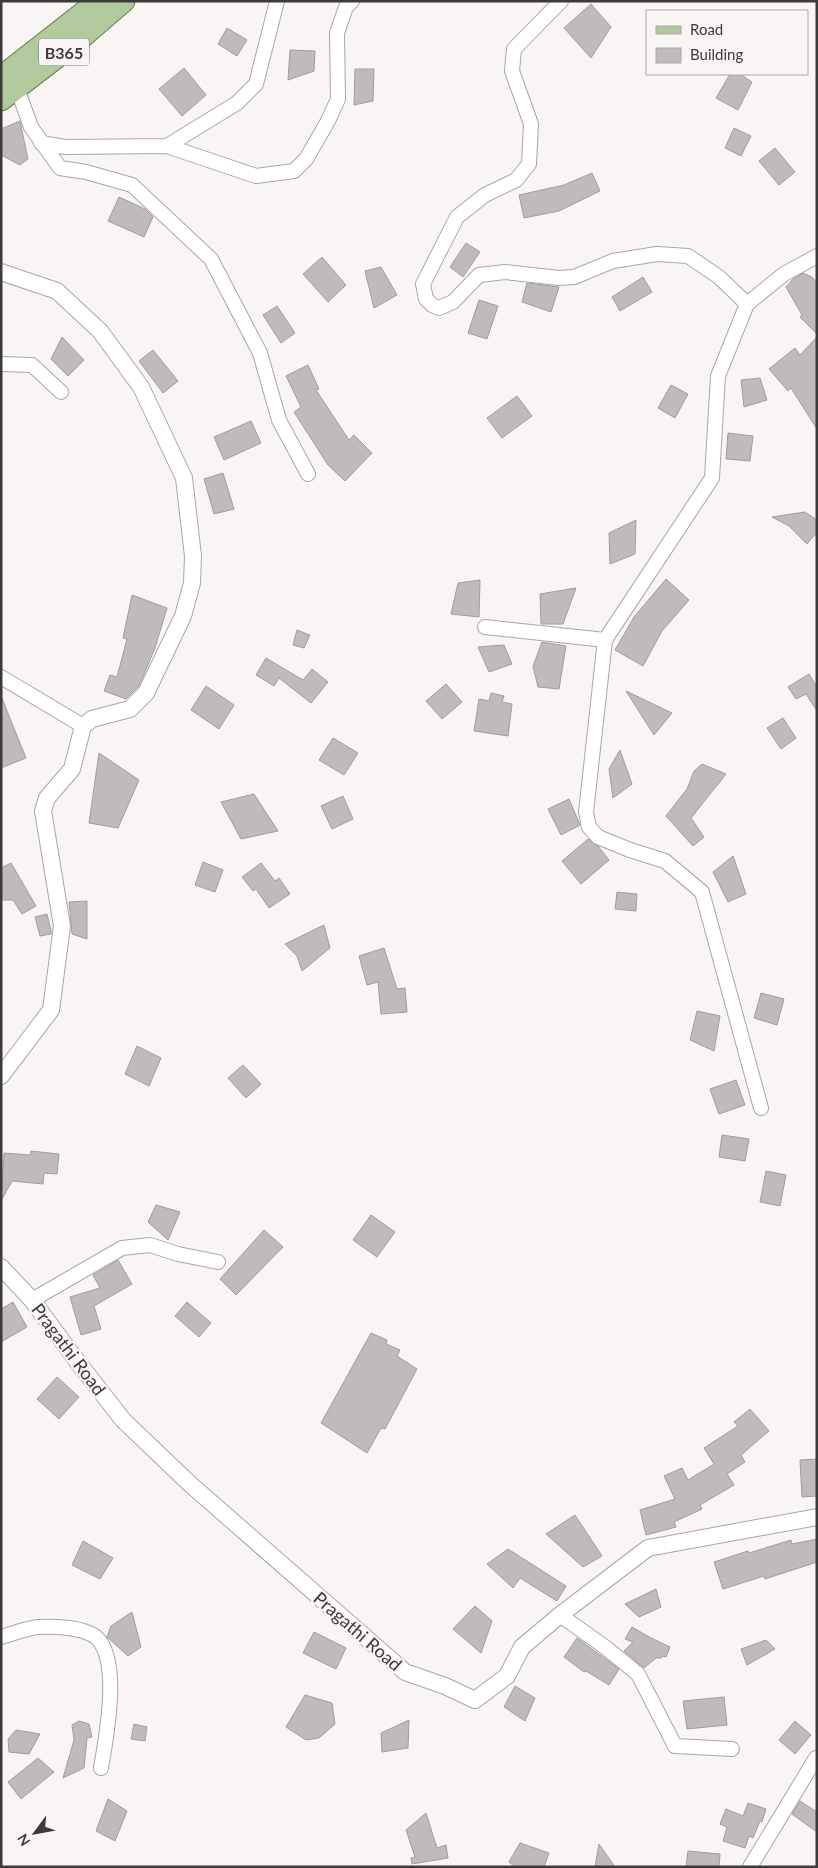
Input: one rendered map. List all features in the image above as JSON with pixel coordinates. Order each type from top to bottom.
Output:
[{"type":"main road","name":"B365","points":[[6,89],[98,1]]},
{"type":"main road","name":"B365","points":[[6,89],[73,46],[124,1]]},
{"type":"street","points":[[167,146],[237,103],[256,84],[277,1]]},
{"type":"street","points":[[41,143],[65,147],[167,146],[256,176],[294,171],[306,159],[328,121],[338,98],[337,34],[346,7],[352,1]]},
{"type":"street","points":[[561,1],[514,49],[512,71],[531,124],[529,164],[516,180],[485,195],[457,217],[423,284],[426,300],[432,306],[439,308],[453,302],[480,275],[505,272],[559,278],[574,277],[613,261],[658,254],[688,256],[719,277],[747,304]]},
{"type":"street","points":[[6,89],[30,128],[60,168],[86,172],[132,185],[211,259],[260,353],[279,420],[308,474]]},
{"type":"street","points":[[760,1108],[702,892],[665,861],[598,837],[589,827],[586,812],[606,640],[712,478],[718,376],[747,304],[784,274],[817,256]]},
{"type":"street","points":[[1,272],[57,291],[100,331],[141,387],[184,478],[193,565],[192,583],[183,616],[146,693],[130,709],[92,719],[83,726],[72,769],[47,798],[43,811],[62,926],[51,1010],[1,1076]]},
{"type":"street","points":[[1,364],[32,365],[61,392]]},
{"type":"street","points":[[485,627],[606,640]]},
{"type":"street","points":[[1,677],[83,726]]},
{"type":"street","points":[[32,1300],[122,1248],[150,1245],[178,1254],[218,1262]]},
{"type":"street","name":"Pragathi Road","points":[[1,1267],[32,1300],[123,1420],[190,1484],[405,1672],[445,1686],[475,1700],[507,1676],[522,1647],[560,1615],[648,1548],[817,1517]]},
{"type":"street","points":[[560,1615],[638,1674],[675,1746],[732,1749]]},
{"type":"street","points":[[1,1637],[36,1627],[64,1627],[82,1631],[97,1638],[106,1655],[111,1698],[102,1768]]},
{"type":"street","points":[[750,1867],[816,1758]]},
{"type":"building","points":[[591,4],[611,27],[591,58],[564,28]]},
{"type":"building","points":[[227,28],[247,40],[237,56],[218,44]]},
{"type":"building","points":[[290,50],[315,51],[314,71],[288,80]]},
{"type":"building","points":[[184,68],[206,95],[182,116],[159,89]]},
{"type":"building","points":[[355,69],[374,69],[373,101],[354,105]]},
{"type":"building","points":[[729,75],[742,75],[752,82],[738,110],[716,98]]},
{"type":"building","points":[[20,121],[28,159],[20,165],[1,155],[1,129]]},
{"type":"building","points":[[734,128],[751,136],[741,156],[725,148]]},
{"type":"building","points":[[775,148],[795,172],[779,185],[759,161]]},
{"type":"building","points":[[592,173],[600,191],[559,211],[524,218],[519,195],[564,185]]},
{"type":"building","points":[[119,197],[145,209],[153,217],[144,237],[108,221]]},
{"type":"building","points":[[466,243],[480,252],[463,277],[450,267]]},
{"type":"building","points":[[322,257],[346,285],[328,302],[303,274]]},
{"type":"building","points":[[381,267],[397,295],[374,308],[365,271]]},
{"type":"building","points":[[803,273],[812,277],[817,283],[817,334],[800,317],[802,315],[786,287],[794,278]]},
{"type":"building","points":[[643,277],[652,292],[620,311],[612,297]]},
{"type":"building","points":[[527,283],[559,287],[551,312],[522,302]]},
{"type":"building","points":[[479,300],[498,306],[487,339],[468,333]]},
{"type":"building","points":[[277,306],[295,333],[281,343],[263,315]]},
{"type":"building","points":[[62,337],[84,360],[68,376],[51,359]]},
{"type":"building","points":[[817,337],[817,429],[791,388],[788,391],[769,369],[795,348],[800,355]]},
{"type":"building","points":[[153,350],[178,381],[163,393],[139,361]]},
{"type":"building","points":[[308,365],[319,389],[316,390],[349,440],[354,435],[372,453],[345,481],[328,465],[294,412],[301,407],[286,376]]},
{"type":"building","points":[[760,378],[767,400],[744,407],[741,380]]},
{"type":"building","points":[[671,385],[688,394],[675,418],[658,408]]},
{"type":"building","points":[[517,396],[532,416],[502,438],[487,418]]},
{"type":"building","points":[[251,421],[261,443],[224,460],[214,437]]},
{"type":"building","points":[[728,433],[753,436],[750,461],[726,459]]},
{"type":"building","points":[[223,473],[234,509],[214,514],[204,479]]},
{"type":"building","points":[[805,512],[817,520],[817,532],[807,544],[789,526],[772,517]]},
{"type":"building","points":[[636,520],[635,554],[610,564],[609,533]]},
{"type":"building","points":[[666,579],[689,600],[662,631],[643,666],[615,650],[634,617]]},
{"type":"building","points":[[480,580],[479,617],[451,614],[458,583]]},
{"type":"building","points":[[576,588],[563,624],[541,624],[540,594]]},
{"type":"building","points":[[132,595],[167,608],[155,648],[142,679],[138,687],[126,699],[104,691],[110,675],[117,677],[127,639],[123,638]]},
{"type":"building","points":[[297,630],[310,635],[304,648],[293,645]]},
{"type":"building","points":[[542,642],[566,646],[559,689],[538,687],[533,666]]},
{"type":"building","points":[[504,645],[512,664],[489,672],[478,647]]},
{"type":"building","points":[[266,658],[303,680],[312,669],[328,682],[311,703],[279,678],[274,686],[256,675]]},
{"type":"building","points":[[809,674],[817,687],[817,711],[806,694],[796,699],[788,687]]},
{"type":"building","points":[[446,684],[462,702],[442,719],[426,701]]},
{"type":"building","points":[[206,686],[234,705],[219,729],[191,710]]},
{"type":"building","points":[[626,691],[672,713],[654,735]]},
{"type":"building","points":[[491,693],[504,696],[502,702],[512,704],[508,736],[474,731],[479,699],[489,701]]},
{"type":"building","points":[[1,696],[26,758],[1,768]]},
{"type":"building","points":[[783,718],[796,738],[781,749],[767,728]]},
{"type":"building","points":[[333,738],[358,753],[344,775],[319,760]]},
{"type":"building","points":[[620,750],[632,784],[613,798],[609,769]]},
{"type":"building","points":[[99,753],[139,780],[118,828],[89,823]]},
{"type":"building","points":[[702,764],[726,774],[691,818],[704,837],[693,846],[666,816],[687,789],[694,771]]},
{"type":"building","points":[[254,794],[278,831],[241,839],[221,802]]},
{"type":"building","points":[[343,796],[353,819],[332,829],[321,806]]},
{"type":"building","points":[[569,799],[580,825],[561,835],[548,809]]},
{"type":"building","points":[[588,839],[598,846],[609,860],[581,884],[562,861]]},
{"type":"building","points":[[733,856],[746,894],[728,902],[713,872]]},
{"type":"building","points":[[203,862],[223,870],[215,892],[195,885]]},
{"type":"building","points":[[11,863],[36,906],[22,914],[13,900],[1,900],[1,868]]},
{"type":"building","points":[[261,863],[275,881],[279,878],[290,894],[269,908],[256,889],[253,891],[242,877]]},
{"type":"building","points":[[617,892],[637,894],[636,911],[615,909]]},
{"type":"building","points":[[87,901],[87,939],[72,934],[69,902]]},
{"type":"building","points":[[47,914],[51,934],[40,936],[35,917]]},
{"type":"building","points":[[324,925],[330,948],[302,971],[297,956],[285,944]]},
{"type":"building","points":[[384,948],[397,989],[405,988],[407,1012],[381,1014],[378,982],[367,985],[359,956]]},
{"type":"building","points":[[761,993],[784,999],[777,1025],[754,1018]]},
{"type":"building","points":[[697,1011],[720,1016],[714,1051],[690,1040]]},
{"type":"building","points":[[137,1046],[161,1058],[149,1086],[125,1074]]},
{"type":"building","points":[[243,1065],[261,1084],[246,1098],[228,1078]]},
{"type":"building","points":[[736,1080],[745,1105],[719,1114],[710,1089]]},
{"type":"building","points":[[722,1135],[749,1139],[745,1161],[719,1157]]},
{"type":"building","points":[[31,1151],[59,1154],[57,1174],[44,1173],[43,1184],[12,1181],[1,1201],[4,1153],[30,1155]]},
{"type":"building","points":[[766,1171],[786,1175],[780,1206],[760,1202]]},
{"type":"building","points":[[156,1205],[180,1212],[168,1240],[148,1222]]},
{"type":"building","points":[[371,1215],[395,1232],[377,1257],[353,1240]]},
{"type":"building","points":[[264,1230],[283,1247],[236,1295],[220,1279]]},
{"type":"building","points":[[118,1260],[132,1284],[94,1306],[101,1329],[81,1335],[70,1297],[100,1288],[93,1275]]},
{"type":"building","points":[[13,1302],[27,1327],[1,1342],[1,1309]]},
{"type":"building","points":[[187,1302],[211,1323],[199,1337],[175,1316]]},
{"type":"building","points":[[371,1333],[387,1340],[386,1344],[400,1350],[397,1356],[417,1369],[385,1429],[381,1428],[367,1453],[321,1423]]},
{"type":"building","points":[[57,1377],[79,1397],[59,1419],[37,1399]]},
{"type":"building","points":[[750,1409],[769,1431],[741,1455],[745,1462],[727,1474],[734,1485],[700,1505],[702,1509],[674,1522],[676,1527],[646,1535],[640,1510],[675,1499],[664,1476],[682,1468],[688,1480],[714,1464],[704,1448],[738,1426],[734,1422]]},
{"type":"building","points":[[817,1459],[817,1496],[802,1497],[800,1460]]},
{"type":"building","points":[[575,1515],[602,1556],[583,1567],[546,1534]]},
{"type":"building","points":[[817,1539],[817,1562],[765,1579],[764,1576],[723,1589],[714,1562],[791,1540],[792,1544]]},
{"type":"building","points":[[83,1541],[113,1558],[100,1579],[72,1565]]},
{"type":"building","points":[[508,1549],[566,1586],[557,1601],[520,1578],[513,1588],[487,1564]]},
{"type":"building","points":[[656,1589],[661,1607],[639,1617],[625,1604]]},
{"type":"building","points":[[475,1606],[492,1621],[481,1653],[453,1629]]},
{"type":"building","points":[[132,1612],[141,1647],[128,1656],[107,1637],[111,1626]]},
{"type":"building","points":[[632,1627],[670,1647],[666,1657],[656,1658],[644,1668],[624,1651],[633,1642],[625,1639]]},
{"type":"building","points":[[314,1632],[346,1648],[336,1669],[303,1653]]},
{"type":"building","points":[[577,1638],[619,1669],[609,1685],[586,1671],[584,1672],[564,1657]]},
{"type":"building","points":[[766,1640],[775,1649],[747,1665],[741,1649]]},
{"type":"building","points":[[515,1686],[535,1698],[525,1721],[504,1707]]},
{"type":"building","points":[[305,1695],[332,1703],[335,1724],[319,1738],[306,1740],[286,1727]]},
{"type":"building","points":[[724,1697],[727,1725],[687,1729],[683,1701]]},
{"type":"building","points":[[409,1720],[408,1748],[382,1752],[381,1733]]},
{"type":"building","points":[[79,1721],[89,1724],[92,1737],[87,1738],[84,1768],[63,1778],[74,1740],[72,1725]]},
{"type":"building","points":[[795,1721],[811,1735],[795,1754],[779,1740]]},
{"type":"building","points":[[134,1724],[147,1727],[145,1741],[131,1739]]},
{"type":"building","points":[[16,1730],[40,1734],[29,1754],[9,1752],[8,1739]]},
{"type":"building","points":[[38,1758],[54,1772],[21,1799],[8,1782]]},
{"type":"building","points":[[108,1799],[127,1811],[115,1841],[96,1831]]},
{"type":"building","points":[[800,1801],[817,1812],[817,1832],[792,1814]]},
{"type":"building","points":[[748,1803],[766,1809],[762,1822],[760,1821],[753,1838],[749,1836],[745,1848],[723,1841],[727,1827],[720,1824],[726,1809],[743,1816]]},
{"type":"building","points":[[426,1813],[437,1848],[446,1845],[448,1858],[412,1864],[411,1858],[415,1857],[406,1830]]},
{"type":"building","points":[[520,1843],[549,1853],[544,1867],[515,1867],[509,1862]]},
{"type":"building","points":[[599,1844],[615,1867],[595,1867]]},
{"type":"building","points":[[688,1851],[720,1854],[719,1867],[686,1867]]}]
